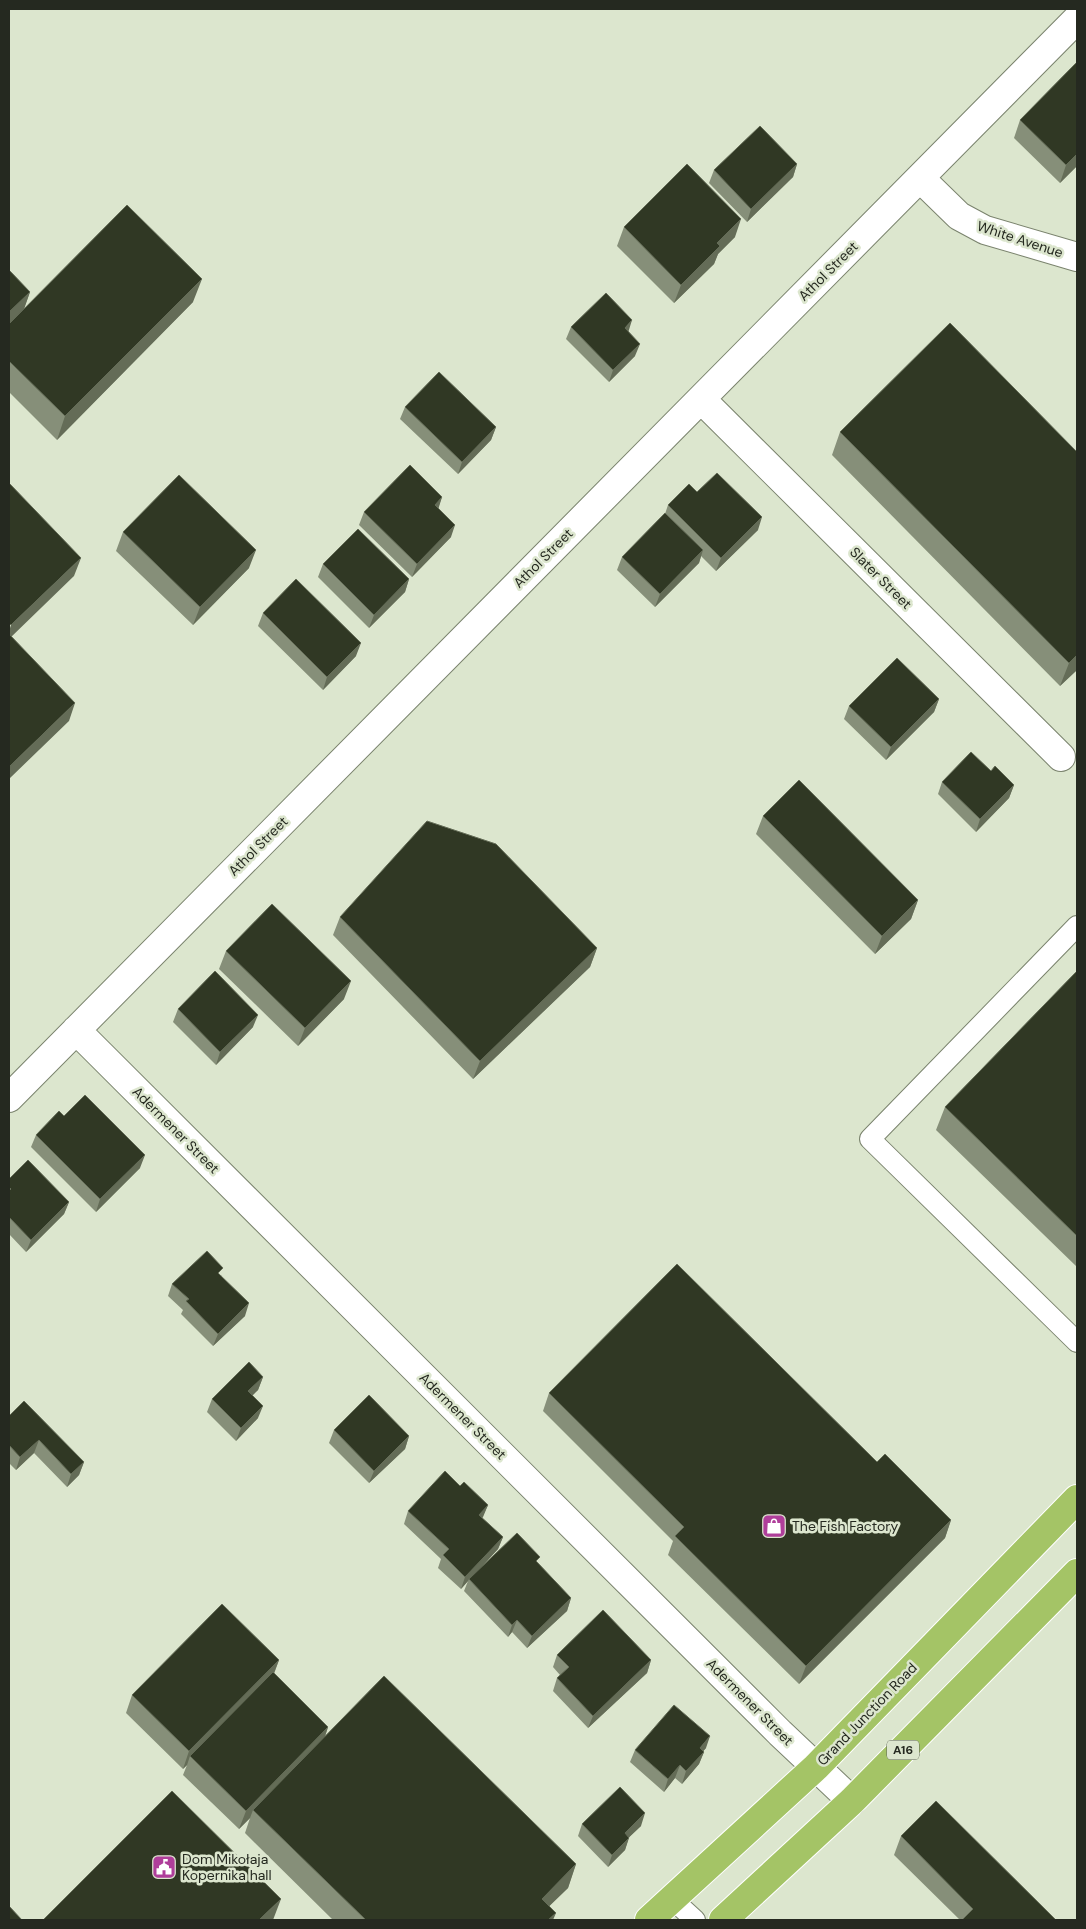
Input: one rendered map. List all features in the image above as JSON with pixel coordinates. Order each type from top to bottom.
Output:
[{"type":"highway","name":"Grand Junction Road","points":[[649,1920],[816,1767],[1077,1499]]},
{"type":"highway","name":"A16","points":[[722,1920],[852,1801],[1077,1573]]},
{"type":"street","name":"Athol Street","points":[[9,1098],[1077,19]]},
{"type":"street","name":"White Avenue","points":[[920,178],[959,216],[985,230],[1077,257]]},
{"type":"street","name":"Slater Street","points":[[701,399],[1062,757]]},
{"type":"street","name":"Adermener Street","points":[[76,1030],[852,1801]]},
{"type":"lane","points":[[1077,926],[870,1139],[1077,1342]]},
{"type":"lane","points":[[671,1898],[695,1920]]},
{"type":"building","points":[[1077,62],[1077,154],[1066,165],[1020,120]]},
{"type":"building","points":[[760,126],[797,164],[751,209],[714,170]]},
{"type":"building","points":[[687,164],[741,219],[717,243],[720,246],[681,285],[624,227]]},
{"type":"building","points":[[127,205],[202,279],[65,416],[9,361],[9,324]]},
{"type":"building","points":[[9,270],[30,292],[9,312]]},
{"type":"building","points":[[606,293],[632,320],[625,328],[640,344],[613,370],[571,327]]},
{"type":"building","points":[[950,323],[1077,452],[1077,655],[1069,663],[840,432]]},
{"type":"building","points":[[439,372],[496,427],[462,462],[405,407]]},
{"type":"building","points":[[410,465],[442,497],[435,505],[455,525],[417,564],[364,512]]},
{"type":"building","points":[[717,473],[762,517],[721,558],[668,505],[689,484],[697,492]]},
{"type":"building","points":[[179,475],[256,550],[200,607],[123,532]]},
{"type":"building","points":[[9,483],[81,558],[11,625],[9,623]]},
{"type":"building","points":[[665,513],[703,550],[660,594],[622,557]]},
{"type":"building","points":[[358,529],[409,579],[374,615],[323,564]]},
{"type":"building","points":[[296,579],[361,643],[327,677],[263,613]]},
{"type":"building","points":[[9,634],[75,703],[9,767]]},
{"type":"building","points":[[897,658],[939,699],[891,747],[849,706]]},
{"type":"building","points":[[971,752],[991,771],[995,766],[1014,785],[980,819],[942,782]]},
{"type":"building","points":[[799,780],[918,900],[882,936],[763,816]]},
{"type":"building","points":[[427,821],[496,844],[597,948],[480,1061],[340,917]]},
{"type":"building","points":[[272,904],[351,981],[305,1028],[226,951]]},
{"type":"building","points":[[215,971],[258,1015],[220,1052],[178,1009]]},
{"type":"building","points":[[1077,971],[1077,1236],[945,1107]]},
{"type":"building","points":[[85,1095],[145,1155],[100,1199],[36,1135],[59,1111],[64,1116]]},
{"type":"building","points":[[28,1160],[69,1202],[31,1240],[9,1217],[9,1191],[11,1189],[9,1187],[9,1179]]},
{"type":"building","points":[[207,1251],[223,1268],[218,1273],[249,1303],[218,1334],[186,1301],[189,1299],[172,1284]]},
{"type":"building","points":[[677,1264],[877,1462],[885,1454],[951,1520],[806,1666],[675,1536],[684,1527],[549,1393]]},
{"type":"building","points":[[249,1362],[263,1377],[248,1391],[263,1406],[241,1428],[212,1399]]},
{"type":"building","points":[[369,1395],[409,1436],[374,1471],[334,1430]]},
{"type":"building","points":[[24,1401],[84,1462],[71,1474],[39,1440],[20,1457],[9,1445],[9,1416]]},
{"type":"building","points":[[445,1471],[460,1486],[464,1482],[488,1505],[479,1515],[503,1537],[465,1577],[443,1555],[449,1549],[408,1511]]},
{"type":"building","points":[[517,1533],[540,1557],[536,1561],[571,1598],[532,1636],[517,1620],[512,1625],[469,1579]]},
{"type":"building","points":[[222,1604],[279,1660],[189,1751],[132,1695]]},
{"type":"building","points":[[603,1610],[651,1660],[593,1716],[557,1678],[569,1667],[557,1655]]},
{"type":"building","points":[[273,1672],[328,1727],[246,1811],[190,1756]]},
{"type":"building","points":[[384,1676],[576,1864],[542,1899],[556,1913],[548,1920],[366,1920],[253,1810]]},
{"type":"building","points":[[674,1705],[710,1736],[700,1748],[704,1752],[686,1771],[680,1765],[668,1779],[635,1750]]},
{"type":"building","points":[[620,1787],[645,1813],[625,1833],[629,1838],[612,1855],[582,1824]]},
{"type":"building","name":"Dom Mikołaja Kopernika hall","points":[[172,1791],[281,1899],[259,1920],[43,1920]]},
{"type":"building","points":[[936,1801],[1056,1920],[962,1920],[973,1909],[901,1836]]},
{"type":"building","points":[[9,1906],[22,1920],[9,1920]]},
{"type":"place","name":"The Fish Factory","points":[[774,1526]]},
{"type":"place","name":"Dom Mikołaja Kopernika hall","points":[[164,1867]]}]
